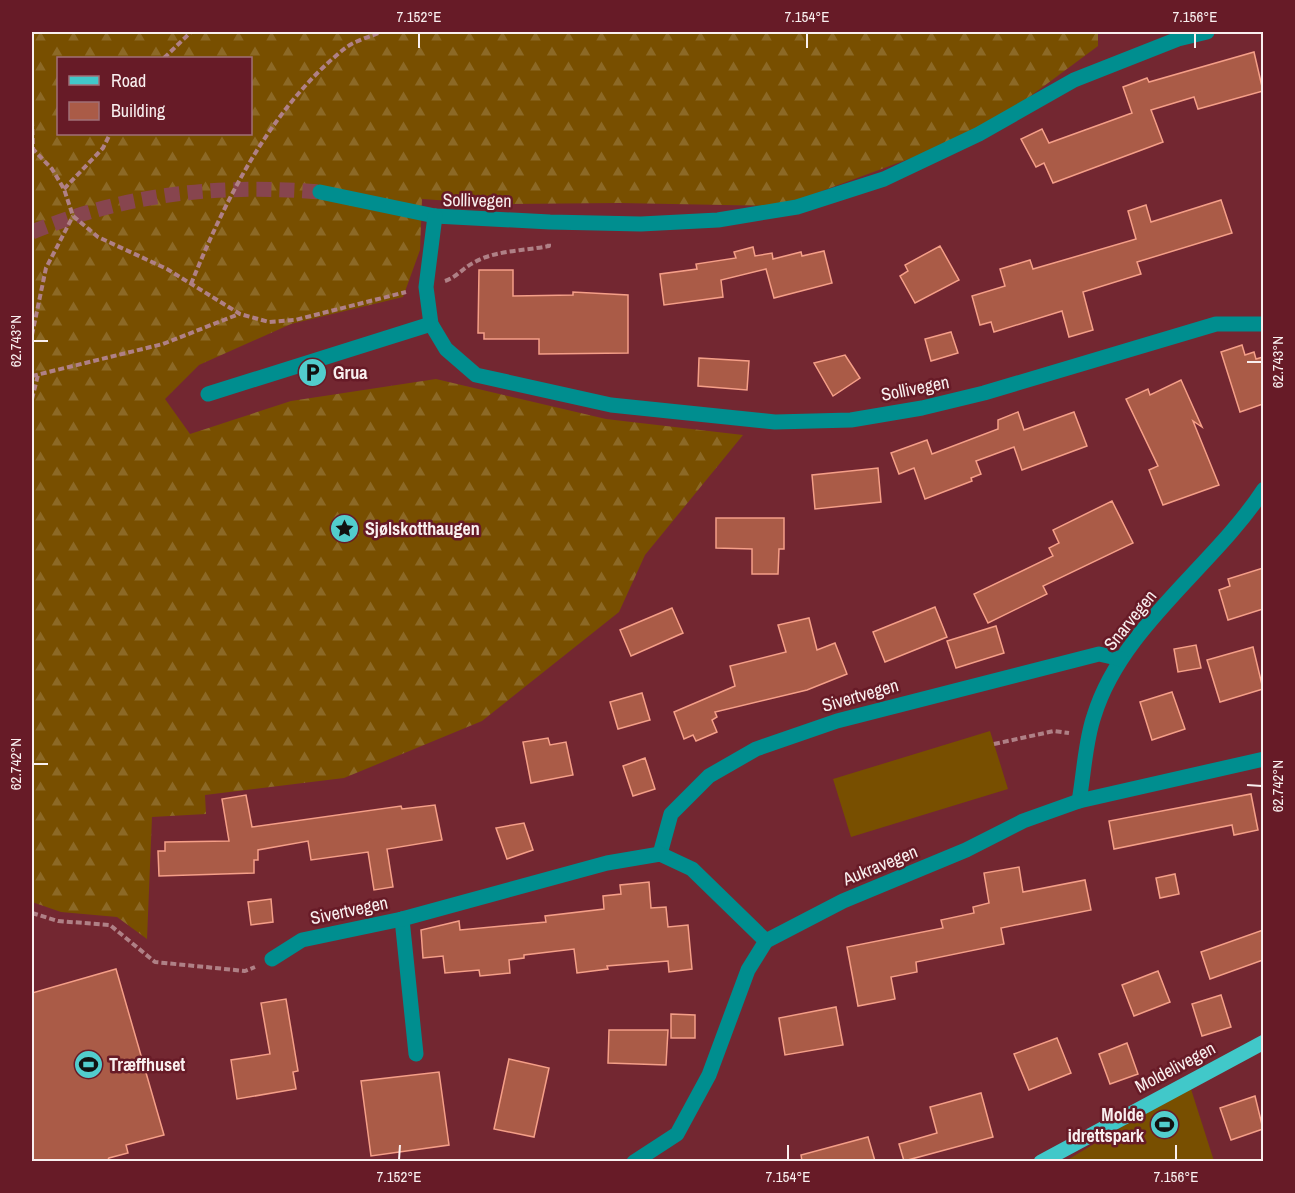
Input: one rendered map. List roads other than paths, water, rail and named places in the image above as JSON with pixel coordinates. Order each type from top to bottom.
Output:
[{"type":"main road","name":"Moldelivegen","points":[[1041,1161],[1263,1042]]},
{"type":"street","name":"Sollivegen","points":[[1207,32],[1178,39],[1074,80],[979,134],[884,179],[797,207],[718,220],[641,224],[435,216],[426,287],[431,324],[446,350],[476,375],[610,405],[776,422],[851,420],[922,408],[984,393],[1216,324],[1263,324]]},
{"type":"street","points":[[320,192],[435,216]]},
{"type":"street","points":[[208,394],[431,324]]},
{"type":"street","name":"Snarvegen","points":[[1079,801],[1094,715],[1121,659],[1205,563],[1263,489]]},
{"type":"street","name":"Sivertvegen","points":[[273,959],[302,940],[402,919],[607,863],[660,854],[671,814],[709,776],[756,749],[837,721],[1041,668],[1099,654],[1121,659]]},
{"type":"street","name":"Aukravegen","points":[[766,941],[843,902],[966,850],[1023,821],[1079,801],[1263,759]]},
{"type":"street","points":[[634,1161],[677,1134],[709,1075],[748,970],[766,941],[692,869],[660,854]]},
{"type":"street","name":"Sivertvegen","points":[[402,919],[416,1054]]},
{"type":"tunnel","points":[[32,232],[103,208],[174,194],[245,189],[320,192]]},
{"type":"place","name":"Grua","points":[[312,372]]},
{"type":"place","name":"Sjølskotthaugen","points":[[344,528]]},
{"type":"place","name":"Træffhuset","points":[[88,1064]]},
{"type":"place","name":"Molde idrettspark","points":[[1165,1124]]}]
